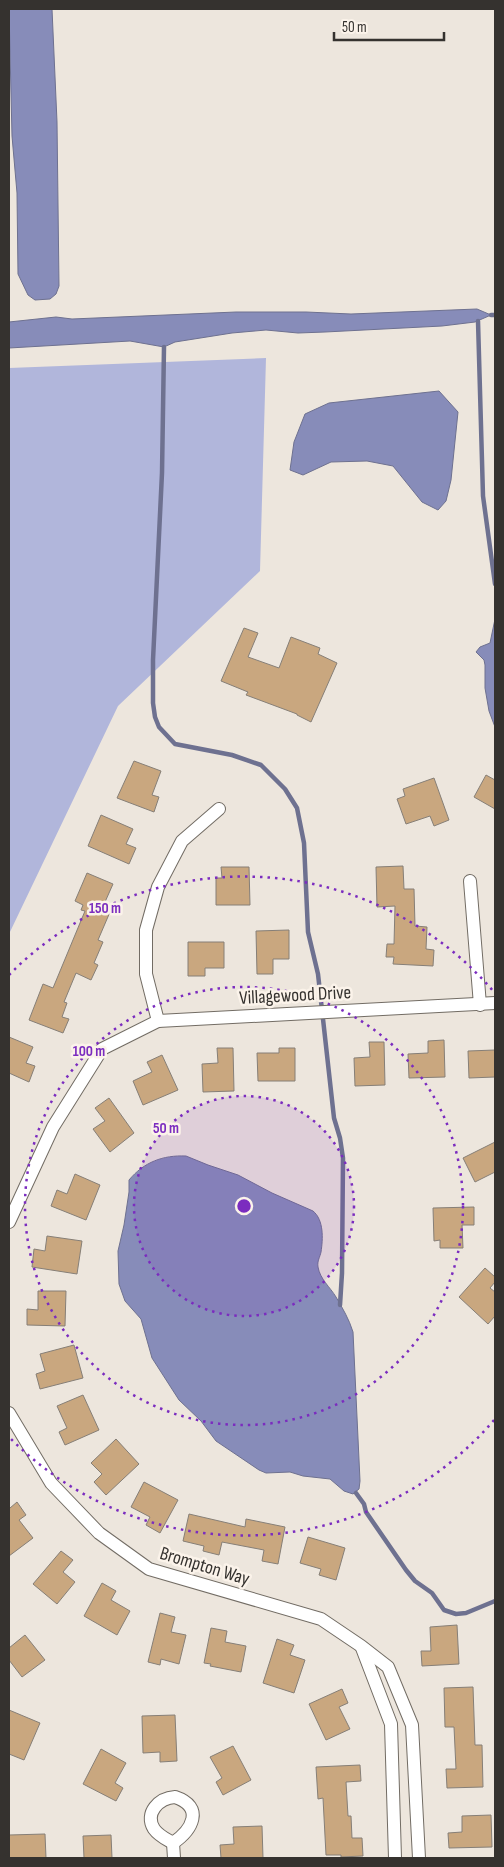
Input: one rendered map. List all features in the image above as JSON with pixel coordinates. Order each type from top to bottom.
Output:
[{"type":"street","points":[[158,1021],[146,974],[146,930],[158,887],[182,841],[219,809]]},
{"type":"street","points":[[470,881],[480,1005]]},
{"type":"street","name":"Villagewood Drive","points":[[9,1222],[53,1127],[102,1049],[158,1021],[495,1003]]},
{"type":"street","name":"Brompton Way","points":[[9,1413],[51,1483],[99,1533],[148,1569],[321,1619],[388,1667],[412,1725],[419,1858]]},
{"type":"street","points":[[361,1646],[391,1724],[395,1858]]},
{"type":"street","points":[[173,1843],[174,1858]]},
{"type":"shaded area","points":[[9,9],[52,9],[57,122],[59,286],[56,294],[50,299],[35,300],[28,295],[18,274],[17,193],[12,136]]},
{"type":"shaded area","points":[[477,309],[491,315],[475,322],[442,326],[298,333],[266,330],[232,333],[175,342],[164,347],[130,341],[9,348],[9,322],[56,317],[72,319],[236,312],[351,314]]},
{"type":"shaded area","points":[[266,358],[260,571],[118,706],[9,934],[9,368]]},
{"type":"shaded area","points":[[439,391],[458,412],[451,480],[446,501],[438,510],[422,502],[393,466],[367,461],[331,462],[303,475],[290,470],[294,442],[305,414],[329,403]]},
{"type":"shaded area","points":[[495,619],[495,727],[489,711],[485,688],[484,660],[476,652],[480,647],[490,643]]},
{"type":"shaded area","points":[[186,1156],[238,1175],[272,1193],[313,1211],[319,1219],[322,1236],[318,1263],[319,1271],[348,1318],[353,1332],[360,1481],[359,1489],[353,1494],[344,1491],[330,1479],[303,1476],[290,1472],[266,1473],[216,1441],[201,1421],[179,1400],[152,1358],[141,1319],[125,1301],[119,1284],[118,1251],[124,1225],[129,1180],[154,1161],[162,1158]]},
{"type":"building","points":[[244,628],[258,633],[248,657],[279,668],[291,637],[320,648],[318,654],[337,663],[311,722],[297,714],[246,695],[248,692],[221,681]]},
{"type":"building","points":[[134,761],[161,771],[152,795],[159,797],[154,812],[117,798]]},
{"type":"building","points":[[486,775],[495,780],[495,809],[474,797]]},
{"type":"building","points":[[434,778],[449,820],[434,826],[430,816],[406,824],[397,799],[405,796],[403,789]]},
{"type":"building","points":[[101,815],[133,829],[126,844],[136,848],[129,864],[88,846]]},
{"type":"building","points":[[403,866],[404,889],[414,889],[415,926],[427,927],[426,949],[434,950],[433,966],[393,964],[394,957],[386,957],[387,944],[394,944],[395,906],[377,907],[376,867]]},
{"type":"building","points":[[221,867],[249,867],[250,905],[216,905],[216,878],[222,878]]},
{"type":"building","points":[[87,873],[113,884],[105,902],[113,905],[98,940],[103,942],[94,963],[98,965],[91,980],[76,973],[64,1002],[67,1003],[62,1017],[69,1019],[63,1033],[29,1020],[43,984],[53,988],[85,911],[81,910],[83,905],[75,901]]},
{"type":"building","points":[[289,930],[289,959],[273,959],[273,974],[257,974],[256,931]]},
{"type":"building","points":[[188,942],[224,942],[224,968],[205,968],[205,976],[188,976]]},
{"type":"building","points":[[9,1037],[33,1047],[26,1063],[35,1066],[29,1082],[9,1073]]},
{"type":"building","points":[[444,1040],[445,1077],[409,1078],[408,1054],[428,1053],[428,1041]]},
{"type":"building","points":[[369,1042],[384,1042],[385,1085],[355,1086],[354,1058],[370,1057]]},
{"type":"building","points":[[217,1048],[233,1048],[234,1091],[203,1092],[202,1064],[218,1063]]},
{"type":"building","points":[[279,1048],[295,1048],[295,1081],[258,1081],[257,1053],[279,1053]]},
{"type":"building","points":[[495,1050],[495,1077],[469,1078],[468,1051]]},
{"type":"building","points":[[162,1055],[178,1090],[143,1105],[133,1081],[152,1072],[147,1062]]},
{"type":"building","points":[[109,1098],[134,1133],[110,1152],[93,1129],[105,1121],[95,1108]]},
{"type":"building","points":[[495,1142],[495,1172],[475,1182],[463,1158]]},
{"type":"building","points":[[75,1174],[100,1185],[86,1220],[51,1206],[57,1190],[67,1194]]},
{"type":"building","points":[[474,1207],[474,1225],[462,1225],[463,1248],[440,1248],[440,1240],[434,1241],[433,1208]]},
{"type":"building","points":[[47,1236],[82,1241],[77,1274],[32,1267],[34,1249],[45,1251]]},
{"type":"building","points":[[485,1268],[495,1277],[495,1282],[490,1288],[495,1292],[495,1316],[488,1324],[459,1297]]},
{"type":"building","points":[[38,1291],[66,1291],[65,1326],[27,1325],[27,1309],[38,1310]]},
{"type":"building","points":[[74,1345],[83,1378],[40,1389],[36,1374],[45,1371],[40,1354]]},
{"type":"building","points":[[83,1395],[99,1430],[65,1445],[59,1432],[67,1428],[57,1406]]},
{"type":"building","points":[[116,1439],[139,1464],[106,1495],[94,1482],[102,1474],[91,1463]]},
{"type":"building","points":[[144,1482],[178,1500],[160,1533],[146,1525],[150,1517],[131,1507]]},
{"type":"building","points":[[17,1502],[26,1515],[19,1520],[33,1538],[9,1556],[9,1506],[10,1508]]},
{"type":"building","points":[[189,1514],[245,1527],[246,1519],[285,1527],[278,1564],[262,1561],[264,1550],[222,1542],[219,1555],[203,1551],[204,1546],[183,1541]]},
{"type":"building","points":[[308,1537],[345,1548],[336,1580],[319,1575],[321,1569],[300,1563]]},
{"type":"building","points":[[61,1551],[73,1560],[63,1572],[75,1582],[57,1604],[33,1584]]},
{"type":"building","points":[[102,1583],[116,1591],[111,1600],[130,1611],[117,1635],[84,1616]]},
{"type":"building","points":[[160,1613],[175,1617],[171,1632],[186,1635],[179,1664],[161,1659],[160,1665],[148,1662]]},
{"type":"building","points":[[457,1625],[459,1664],[422,1666],[421,1651],[431,1651],[430,1627]]},
{"type":"building","points":[[211,1628],[227,1631],[225,1642],[246,1646],[241,1672],[204,1663]]},
{"type":"building","points":[[25,1635],[45,1660],[22,1677],[9,1660],[9,1648]]},
{"type":"building","points":[[277,1639],[294,1645],[290,1655],[305,1660],[294,1693],[263,1683]]},
{"type":"building","points":[[473,1687],[475,1745],[482,1745],[483,1787],[447,1788],[446,1769],[456,1769],[454,1727],[445,1727],[444,1688]]},
{"type":"building","points":[[342,1689],[348,1703],[339,1707],[350,1729],[326,1740],[309,1704]]},
{"type":"building","points":[[9,1710],[40,1723],[24,1760],[9,1754]]},
{"type":"building","points":[[175,1715],[177,1761],[160,1762],[160,1752],[143,1753],[142,1716]]},
{"type":"building","points":[[233,1746],[251,1780],[223,1795],[216,1782],[222,1778],[210,1757]]},
{"type":"building","points":[[101,1749],[126,1763],[115,1783],[123,1788],[116,1801],[83,1784]]},
{"type":"building","points":[[360,1765],[361,1781],[346,1782],[348,1816],[351,1816],[352,1838],[362,1838],[363,1856],[341,1857],[341,1855],[326,1855],[323,1798],[318,1799],[316,1767]]},
{"type":"building","points":[[491,1815],[492,1847],[449,1848],[448,1833],[462,1832],[462,1816]]},
{"type":"building","points":[[262,1826],[263,1858],[221,1858],[220,1845],[234,1844],[233,1827]]},
{"type":"building","points":[[45,1834],[46,1858],[9,1858],[9,1835]]},
{"type":"building","points":[[111,1835],[112,1858],[84,1858],[83,1836]]},
{"type":"waterway","points":[[478,321],[483,496],[495,584]]},
{"type":"waterway","points":[[164,347],[162,473],[153,660],[153,703],[155,717],[159,727],[175,744],[232,755],[261,765],[285,789],[297,808],[304,843],[308,932],[318,974],[334,1118],[343,1158],[340,1305]]},
{"type":"waterway","points":[[356,1493],[364,1504],[366,1512],[406,1570],[415,1581],[432,1593],[444,1610],[456,1614],[466,1613],[495,1601]]}]
